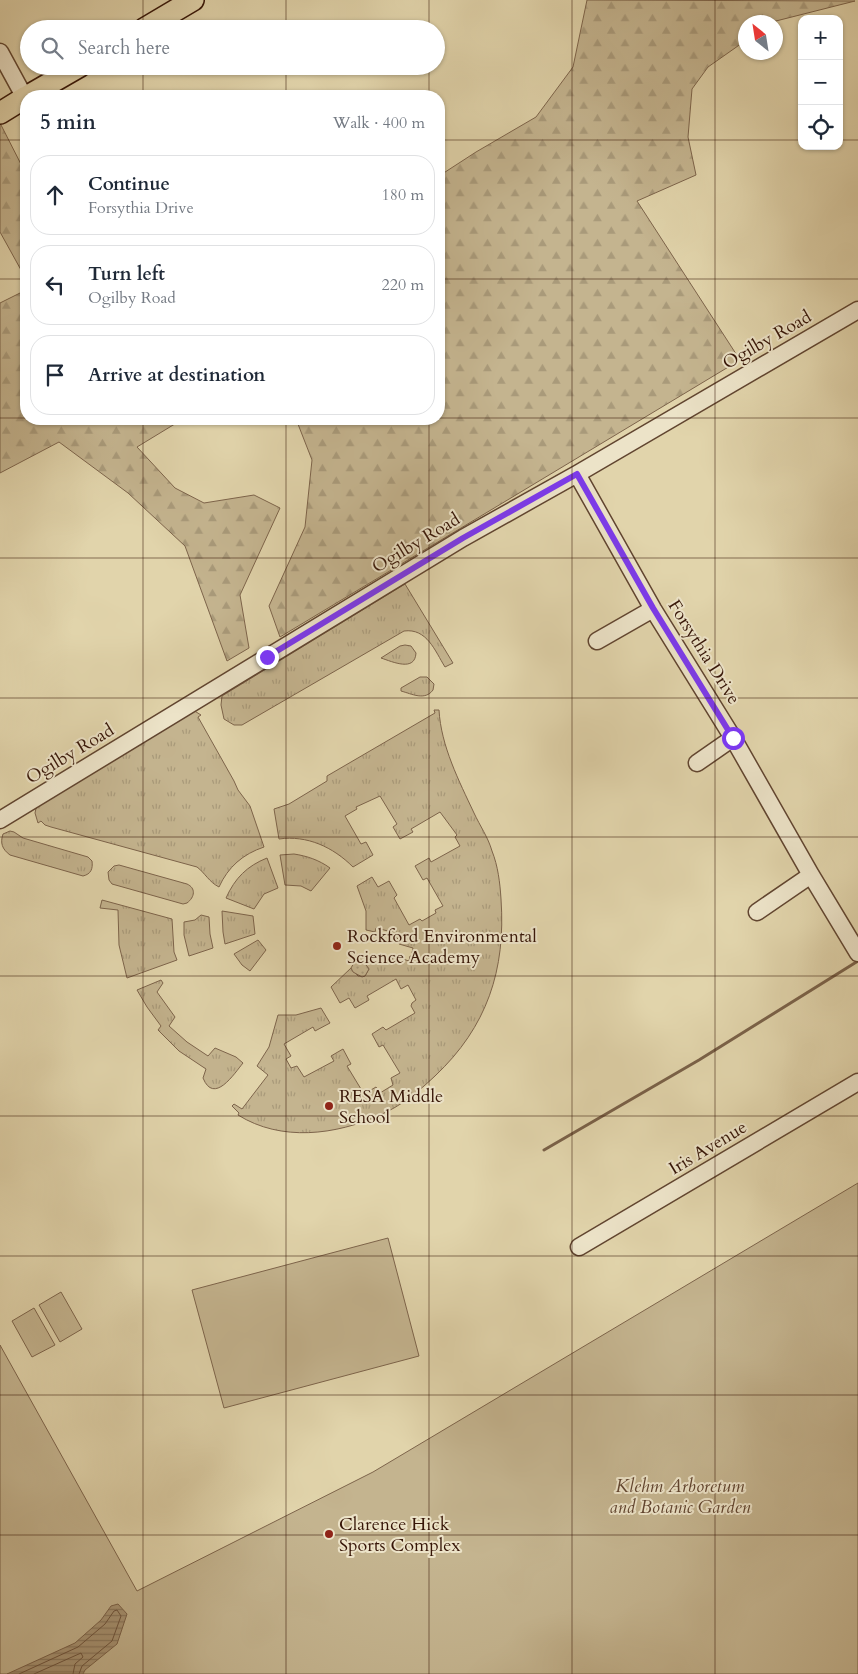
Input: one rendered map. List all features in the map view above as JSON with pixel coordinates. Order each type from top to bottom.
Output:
[{"type":"main road","points":[[159,20],[193,0]]},
{"type":"main road","points":[[39,90],[65,75]]},
{"type":"main road","points":[[0,113],[20,101]]},
{"type":"street","points":[[0,52],[23,90]]},
{"type":"street","name":"Ogilby Road","points":[[0,820],[463,538],[577,474],[858,310]]},
{"type":"street","name":"Forsythia Drive","points":[[577,474],[653,608],[733,738],[858,953]]},
{"type":"street","points":[[597,641],[653,608]]},
{"type":"street","points":[[697,763],[733,738]]},
{"type":"street","points":[[757,912],[811,875]]},
{"type":"street","name":"Iris Avenue","points":[[579,1247],[858,1082]]},
{"type":"green space","points":[[587,0],[855,1],[783,19],[783,15],[738,15],[738,46],[708,67],[692,89],[688,137],[696,175],[637,201],[740,360],[280,637],[269,606],[305,527],[312,460],[298,425],[445,425],[445,172],[536,117],[573,67]]},
{"type":"green space","points":[[0,123],[20,162],[20,268],[0,232]]},
{"type":"green space","points":[[20,293],[20,425],[173,425],[137,447],[175,488],[204,503],[254,495],[280,508],[240,595],[249,648],[227,661],[185,546],[128,493],[59,442],[0,473],[0,303]]},
{"type":"green space","points":[[405,584],[453,663],[445,667],[434,648],[424,637],[419,633],[404,631],[242,725],[234,725],[224,719],[221,705],[222,696]]},
{"type":"green space","points":[[400,646],[411,646],[416,653],[415,659],[412,662],[403,664],[381,658]]},
{"type":"green space","points":[[420,677],[427,677],[434,684],[433,690],[430,693],[418,696],[401,691],[401,688]]},
{"type":"green space","points":[[193,710],[201,715],[198,717],[238,790],[250,806],[264,847],[249,853],[237,862],[227,873],[219,887],[212,883],[197,867],[51,827],[41,821],[38,823],[35,813],[37,804]]},
{"type":"green space","points":[[434,710],[439,710],[440,723],[447,750],[494,857],[501,893],[502,925],[500,950],[496,973],[480,1017],[468,1038],[435,1076],[416,1093],[388,1111],[363,1122],[327,1131],[309,1133],[272,1129],[255,1124],[238,1115],[239,1113],[232,1106],[234,1104],[242,1109],[268,1075],[257,1066],[269,1047],[278,1015],[296,1015],[321,1008],[330,1023],[315,1031],[313,1027],[284,1044],[291,1056],[286,1059],[291,1068],[297,1066],[304,1077],[334,1061],[331,1056],[343,1049],[351,1064],[347,1066],[364,1094],[376,1087],[380,1093],[393,1085],[391,1078],[400,1073],[383,1045],[379,1047],[372,1034],[383,1027],[386,1030],[415,1013],[411,1006],[416,1000],[408,985],[401,989],[396,979],[367,996],[369,1000],[355,1008],[349,998],[340,1003],[331,987],[351,968],[358,976],[365,976],[369,969],[366,965],[368,961],[379,964],[380,960],[391,962],[393,956],[409,961],[410,956],[413,957],[414,954],[412,953],[413,948],[399,944],[400,941],[388,935],[388,931],[376,928],[375,932],[366,930],[366,911],[357,886],[372,877],[378,887],[389,881],[397,895],[394,898],[409,925],[420,919],[422,921],[436,913],[435,910],[443,906],[427,878],[423,880],[415,866],[429,858],[431,862],[460,846],[455,837],[457,835],[440,812],[411,829],[413,832],[400,839],[393,827],[397,824],[380,796],[356,807],[357,809],[345,816],[361,844],[366,842],[373,855],[353,867],[337,854],[319,844],[300,839],[279,839],[274,809],[289,804],[327,781],[327,776],[435,713]]},
{"type":"green space","points":[[10,831],[23,838],[88,857],[92,861],[91,871],[83,876],[10,855],[3,848],[2,840],[3,834]]},
{"type":"green space","points":[[294,854],[313,859],[330,868],[311,891],[301,886],[285,885],[280,855]]},
{"type":"green space","points":[[267,858],[278,888],[264,894],[254,909],[226,898],[233,884],[242,874],[253,865]]},
{"type":"green space","points":[[119,865],[187,884],[192,888],[193,895],[190,901],[183,904],[112,884],[109,880],[108,872],[114,866]]},
{"type":"green space","points":[[102,900],[172,919],[174,952],[177,960],[127,978],[119,945],[118,910],[100,908]]},
{"type":"green space","points":[[222,911],[253,916],[255,934],[225,944]]},
{"type":"green space","points":[[201,915],[209,917],[213,948],[189,956],[184,935],[184,922],[195,920]]},
{"type":"green space","points":[[258,940],[266,950],[250,971],[242,965],[234,954]]},
{"type":"green space","points":[[359,954],[369,957],[366,965],[369,969],[365,976],[362,977],[353,972],[351,968]]},
{"type":"green space","points":[[161,980],[163,983],[157,992],[175,1017],[169,1026],[187,1042],[208,1056],[215,1048],[236,1057],[243,1063],[224,1085],[213,1089],[208,1086],[203,1078],[206,1069],[179,1051],[158,1030],[161,1026],[137,990]]},
{"type":"green space","name":"Klehm Arboretum and Botanic Garden","points":[[858,1183],[858,1674],[0,1674],[0,1345],[137,1591],[373,1472]]},
{"type":"green space","points":[[388,1238],[419,1356],[224,1408],[192,1290]]},
{"type":"green space","points":[[61,1292],[82,1329],[60,1342],[39,1305]]},
{"type":"green space","points":[[34,1308],[55,1345],[32,1357],[12,1321]]},
{"type":"water","points":[[118,1604],[127,1614],[117,1644],[85,1670],[83,1674],[7,1674],[75,1643],[101,1620],[111,1606]]},
{"type":"waterway","points":[[544,1150],[699,1060],[858,961]]},
{"type":"place","name":"Rockford Environmental Science Academy","points":[[337,946]]},
{"type":"place","name":"RESA Middle School","points":[[329,1106]]},
{"type":"place","name":"Clarence Hick Sports Complex","points":[[329,1534]]},
{"type":"route","points":[[267,657],[463,538],[577,474],[653,608],[733,738]]}]
